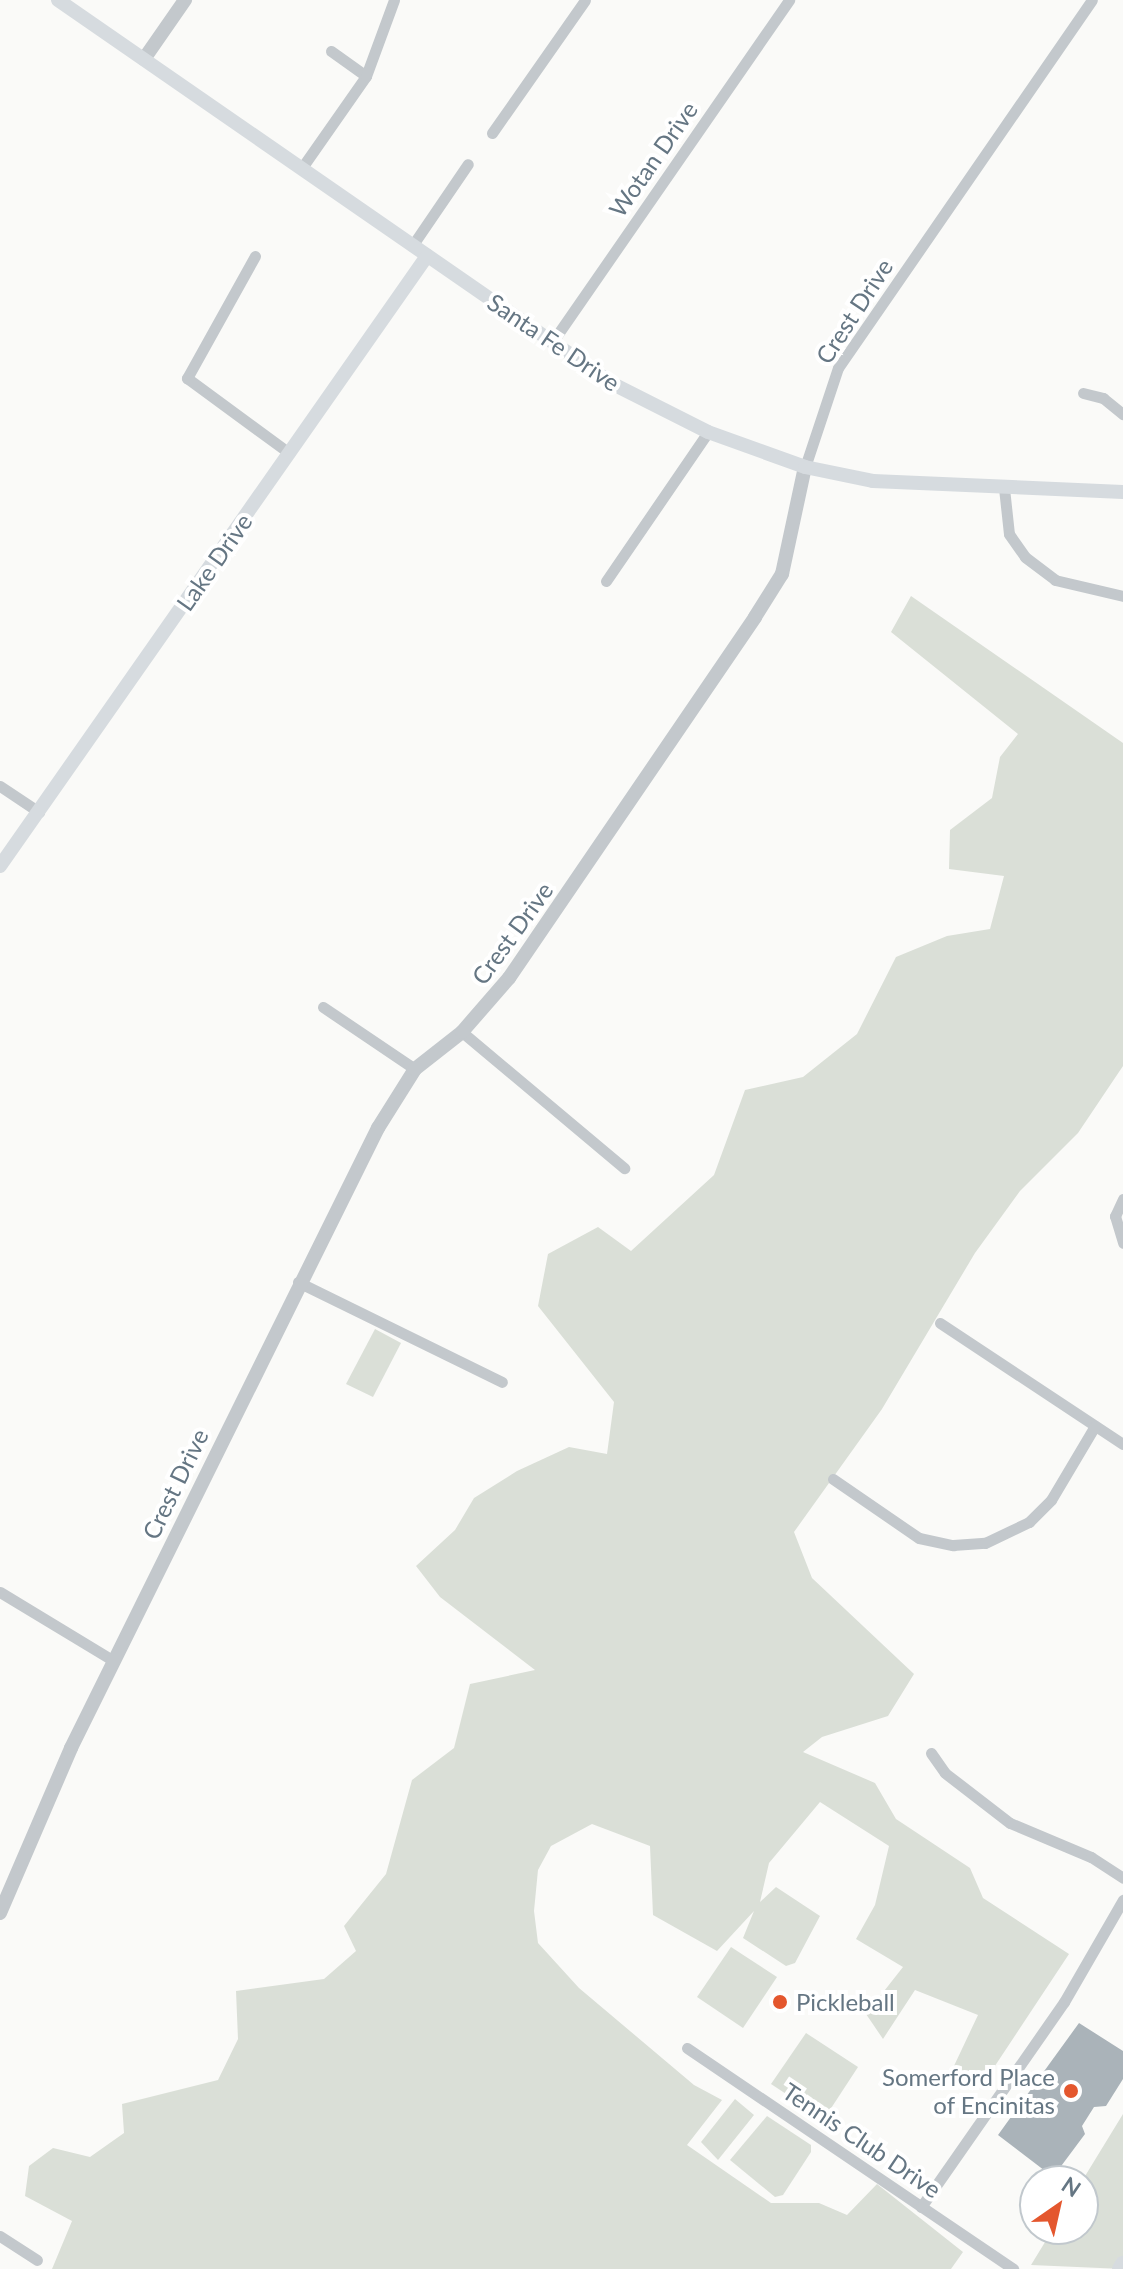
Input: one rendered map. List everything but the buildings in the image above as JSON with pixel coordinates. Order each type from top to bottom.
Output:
[{"type":"main road","name":"Santa Fe Drive","points":[[58,0],[613,384],[708,432],[805,467],[873,481],[1123,492]]},
{"type":"main road","name":"Lake Drive","points":[[0,866],[427,256]]},
{"type":"street","points":[[144,59],[185,0]]},
{"type":"street","points":[[301,169],[366,76],[394,0]]},
{"type":"street","points":[[492,133],[585,0]]},
{"type":"street","name":"Wotan Drive","points":[[553,341],[789,0]]},
{"type":"street","name":"Crest Drive","points":[[0,1913],[114,1661],[298,1282],[378,1128],[415,1069],[462,1032],[509,978],[628,807],[782,574],[805,467],[838,368],[1092,0]]},
{"type":"street","points":[[331,51],[366,76]]},
{"type":"street","points":[[412,246],[468,164]]},
{"type":"street","points":[[255,256],[187,378],[289,453]]},
{"type":"street","points":[[1083,393],[1103,398],[1123,414]]},
{"type":"street","points":[[606,581],[708,432]]},
{"type":"street","points":[[1004,488],[1009,534],[1025,557],[1055,580],[1123,596]]},
{"type":"street","points":[[0,786],[39,812]]},
{"type":"street","points":[[323,1007],[415,1069]]},
{"type":"street","points":[[462,1032],[624,1168]]},
{"type":"street","points":[[1121,1203],[1123,1243]]},
{"type":"street","points":[[298,1282],[502,1382]]},
{"type":"street","points":[[940,1323],[1123,1444]]},
{"type":"street","points":[[833,1479],[919,1538],[953,1545],[985,1543],[1003,1538],[1040,1511],[1095,1426]]},
{"type":"street","points":[[0,1592],[114,1661]]},
{"type":"street","points":[[931,1753],[945,1773],[1010,1823],[1091,1857],[1123,1878]]},
{"type":"street","points":[[921,2207],[1064,2002],[1123,1900]]},
{"type":"street","name":"Tennis Club Drive","points":[[687,2048],[1013,2269]]},
{"type":"street","points":[[0,2236],[37,2260]]},
{"type":"shaded area","points":[[911,596],[1123,743],[1123,1066],[1078,1133],[1020,1191],[975,1253],[882,1409],[794,1532],[812,1578],[914,1674],[888,1716],[822,1737],[803,1752],[875,1783],[896,1819],[970,1868],[983,1898],[1069,1954],[983,2084],[953,2068],[978,2015],[915,1990],[883,2039],[866,2014],[903,1967],[856,1939],[875,1905],[889,1846],[820,1802],[769,1863],[760,1902],[776,1887],[820,1916],[795,1963],[786,1966],[743,1938],[754,1911],[717,1951],[653,1915],[650,1846],[592,1824],[551,1846],[538,1870],[534,1911],[538,1943],[579,1988],[694,2085],[722,2100],[687,2145],[771,2203],[819,2203],[847,2215],[877,2184],[963,2252],[951,2269],[52,2269],[72,2221],[25,2196],[29,2166],[53,2148],[90,2157],[124,2133],[122,2104],[218,2080],[238,2039],[236,1991],[324,1979],[356,1951],[344,1926],[386,1874],[412,1780],[454,1748],[470,1684],[535,1670],[440,1597],[416,1566],[455,1530],[474,1498],[517,1471],[569,1447],[607,1454],[614,1402],[538,1306],[548,1254],[598,1227],[631,1251],[714,1175],[745,1090],[803,1077],[857,1034],[896,957],[947,936],[990,929],[1004,876],[949,869],[950,830],[992,798],[1000,757],[1018,734],[891,632]]},
{"type":"shaded area","points":[[375,1329],[401,1343],[373,1397],[346,1384]]},
{"type":"shaded area","points":[[731,1947],[777,1977],[743,2028],[697,1997]]},
{"type":"shaded area","points":[[806,2033],[858,2067],[824,2119],[771,2084]]},
{"type":"shaded area","points":[[735,2099],[754,2115],[718,2160],[701,2142]]},
{"type":"shaded area","points":[[1123,2114],[1123,2269],[1031,2265],[1043,2245],[1099,2245],[1099,2165],[1092,2165]]},
{"type":"shaded area","points":[[767,2116],[811,2145],[811,2152],[783,2195],[775,2197],[730,2160]]},
{"type":"place","name":"Pickleball","points":[[780,2002]]},
{"type":"place","name":"Somerford Place of Encinitas","points":[[1071,2091]]}]
